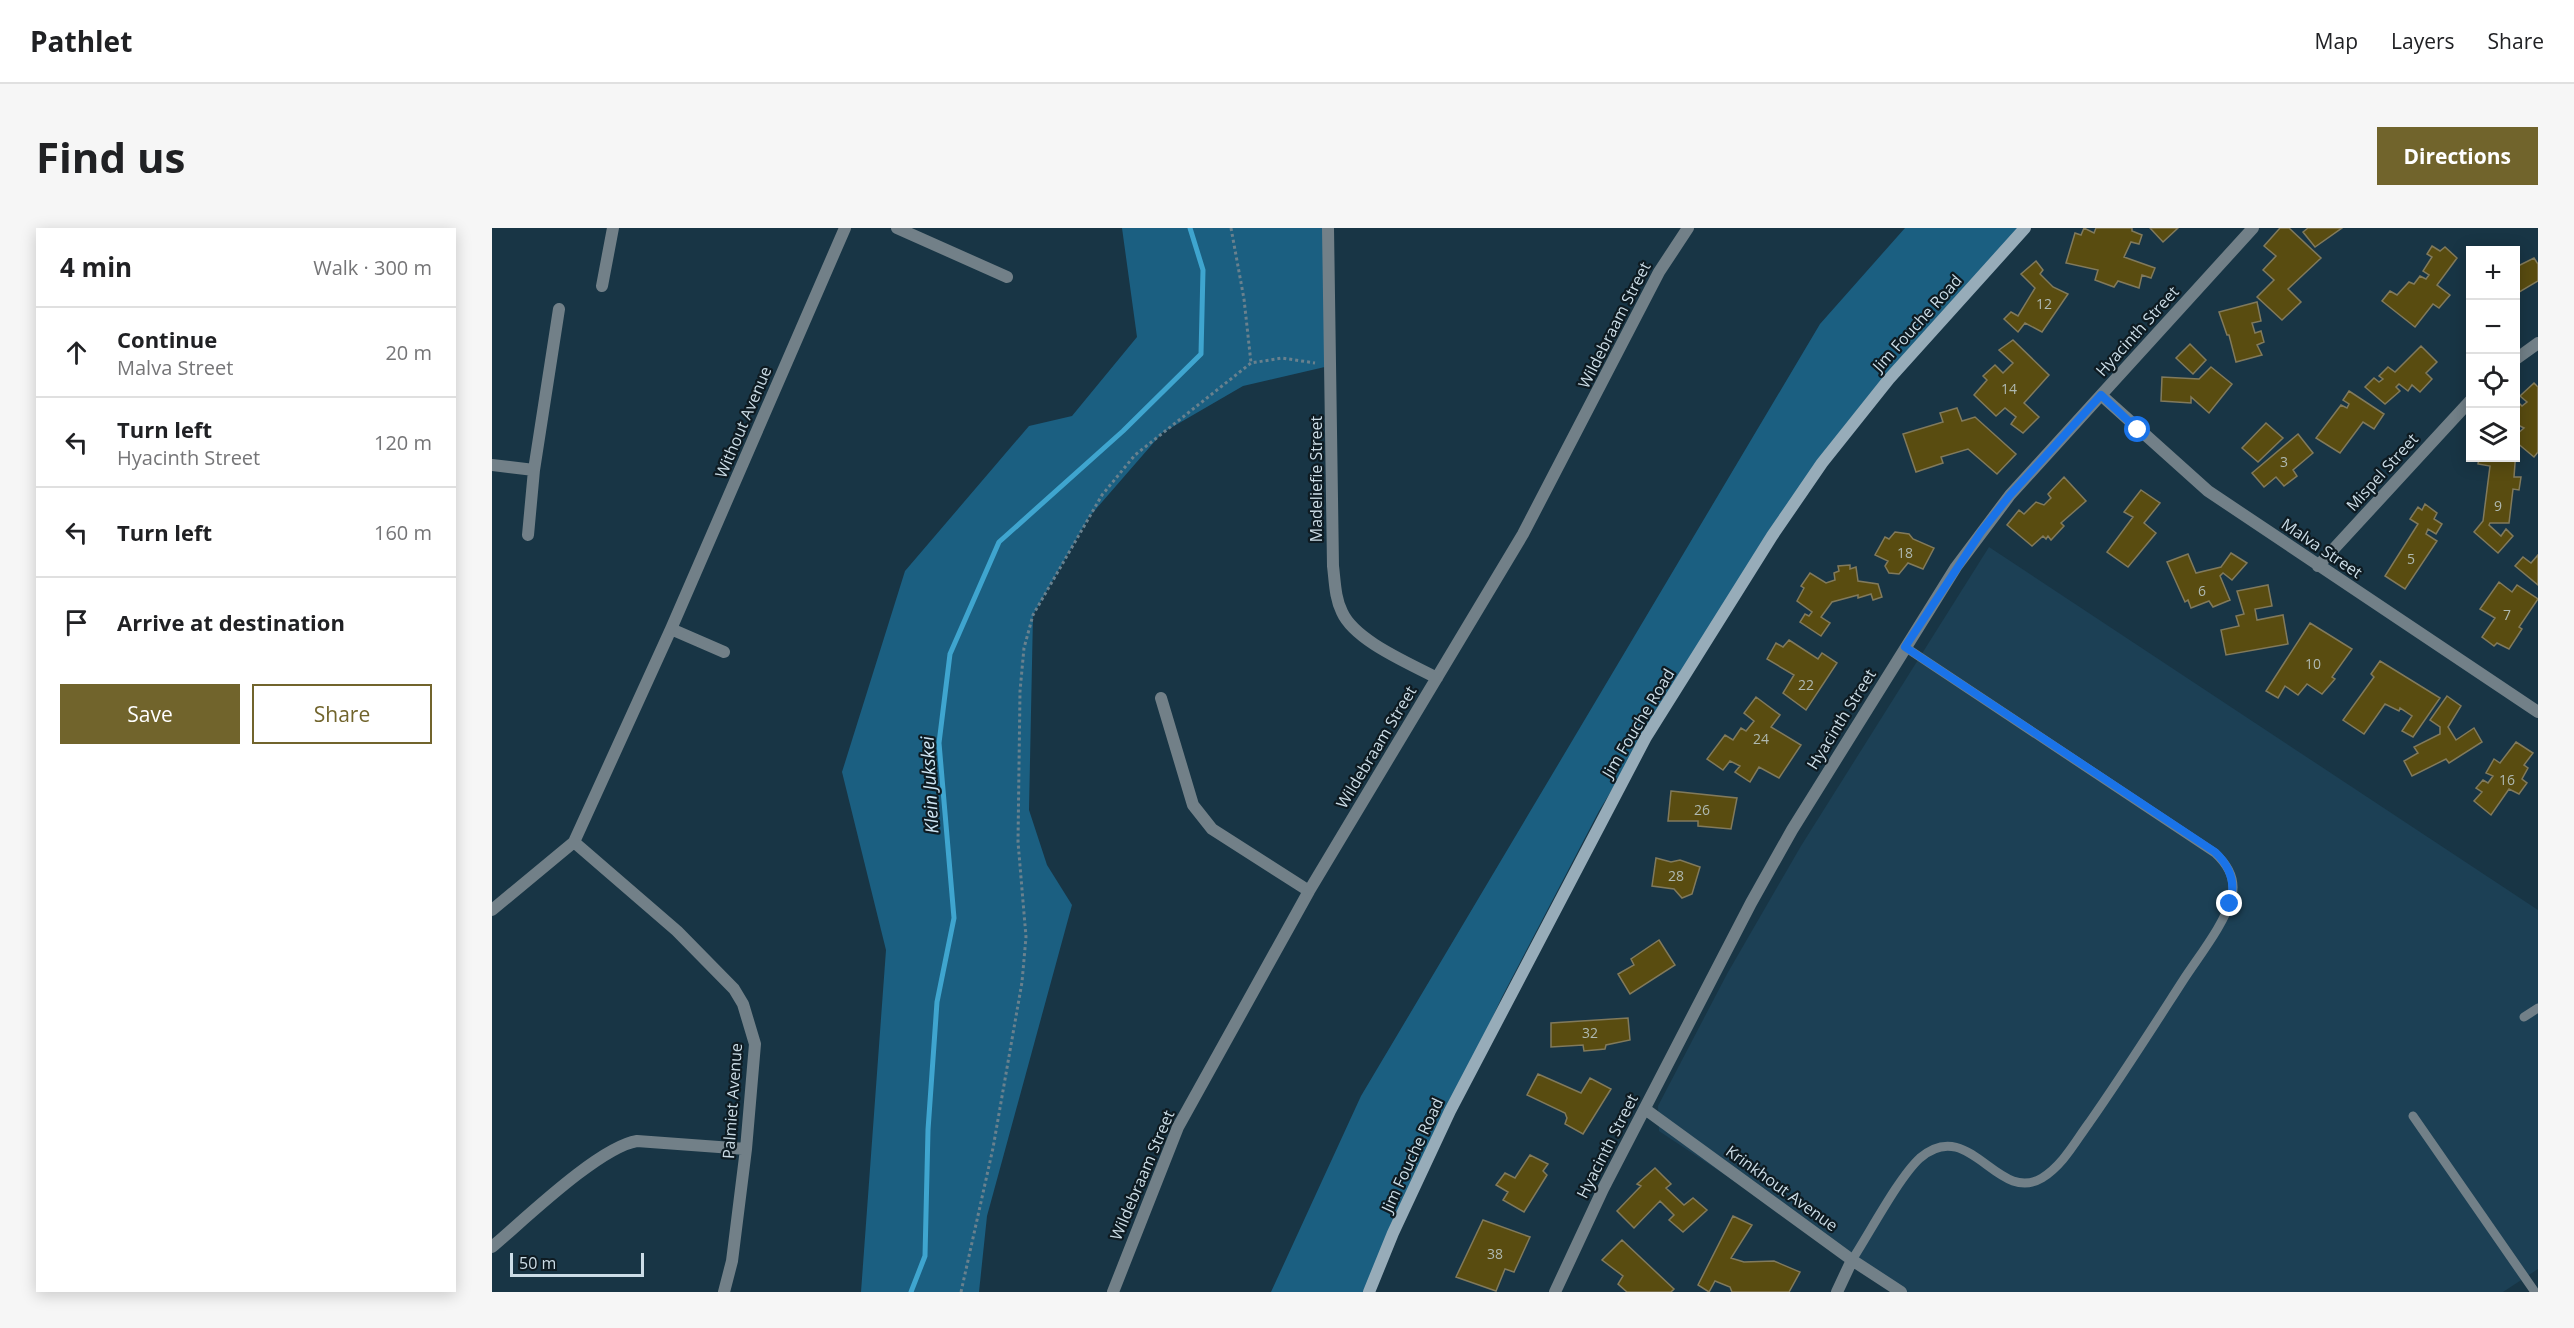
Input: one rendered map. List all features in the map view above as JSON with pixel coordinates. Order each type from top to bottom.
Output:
[{"type":"street","points":[[602,285],[613,228]]},
{"type":"street","name":"Without Avenue","points":[[492,909],[574,842],[671,629],[845,228]]},
{"type":"street","points":[[897,228],[1007,277]]},
{"type":"street","name":"Madeliefie Street","points":[[1328,228],[1332,366],[1333,566],[1339,605],[1350,626],[1437,678]]},
{"type":"street","name":"Wildebraam Street","points":[[1113,1292],[1178,1127],[1310,891],[1523,534],[1659,272],[1688,228]]},
{"type":"street","name":"Jim Fouche Road","points":[[1369,1292],[1393,1233],[1455,1100],[1646,737],[1772,536],[1822,463],[1889,379],[2025,228]]},
{"type":"street","name":"Hyacinth Street","points":[[1555,1292],[1581,1235],[1645,1109],[1792,830],[1905,647],[1981,532],[2010,495],[2253,228]]},
{"type":"street","points":[[528,535],[534,470],[559,309]]},
{"type":"street","points":[[2520,356],[2538,343]]},
{"type":"street","name":"Malva Street","points":[[2101,395],[2208,491],[2538,712]]},
{"type":"street","name":"Mispel Street","points":[[2318,566],[2466,404]]},
{"type":"street","points":[[492,465],[534,470]]},
{"type":"street","points":[[671,629],[724,652]]},
{"type":"street","points":[[1161,698],[1193,805],[1200,817],[1212,829],[1310,891]]},
{"type":"street","name":"Palmiet Avenue","points":[[574,842],[677,931],[734,989],[743,1004],[755,1044],[746,1149],[732,1262],[723,1292]]},
{"type":"street","name":"Krinkhout Avenue","points":[[1645,1109],[1852,1260],[1901,1292]]},
{"type":"street","points":[[492,1247],[599,1157],[624,1143],[637,1141],[746,1149]]},
{"type":"street","points":[[1837,1292],[1852,1260]]},
{"type":"lane","points":[[1852,1260],[1913,1167],[1936,1148],[1946,1146],[1967,1151],[1998,1173],[2020,1183],[2036,1181],[2053,1170],[2120,1079],[2216,929],[2233,895],[2233,886],[2227,866],[2215,852],[1905,647]]},
{"type":"lane","points":[[2524,1017],[2538,1008]]},
{"type":"lane","points":[[2413,1116],[2535,1292]]},
{"type":"path","points":[[1230,228],[1244,299],[1251,363]]},
{"type":"path","points":[[961,1292],[993,1148],[1022,982],[1026,938],[1018,842],[1020,691],[1024,648],[1033,615],[1102,495],[1135,455],[1251,363],[1282,358],[1332,366]]},
{"type":"shaded area","points":[[1122,228],[1328,228],[1329,366],[1243,386],[1162,433],[1089,517],[1033,615],[1029,810],[1047,865],[1072,905],[987,1216],[979,1292],[861,1292],[886,950],[842,772],[905,571],[1029,426],[1072,416],[1137,337]]},
{"type":"shaded area","points":[[1905,228],[2021,228],[1846,430],[1685,669],[1599,811],[1502,997],[1390,1236],[1367,1292],[1271,1292],[1361,1096],[1820,324]]},
{"type":"shaded area","points":[[1989,547],[2538,910],[2538,1269],[2503,1292],[1901,1292],[1659,1131],[1658,1106],[1727,974],[1801,846]]},
{"type":"building","points":[[2084,228],[2094,233],[2096,228],[2132,228],[2132,231],[2142,235],[2139,244],[2131,242],[2124,257],[2155,268],[2151,278],[2142,275],[2139,288],[2118,281],[2114,287],[2095,280],[2098,270],[2066,263],[2075,233],[2081,235]]},
{"type":"building","points":[[2150,228],[2178,228],[2163,242]]},
{"type":"building","points":[[2280,228],[2289,228],[2321,258],[2288,289],[2301,302],[2282,320],[2257,297],[2274,280],[2263,270],[2276,256],[2264,246]]},
{"type":"building","points":[[2308,228],[2342,228],[2315,247],[2303,232]]},
{"type":"building","points":[[2432,246],[2440,251],[2445,247],[2457,258],[2437,285],[2450,295],[2439,308],[2433,304],[2415,327],[2382,301],[2390,291],[2397,295],[2409,282],[2414,284],[2420,276],[2426,279],[2429,275],[2423,271],[2432,257],[2427,254]]},
{"type":"building","points":[[2534,258],[2538,264],[2538,281],[2520,292],[2520,265]]},
{"type":"building","points":[[2036,261],[2043,270],[2040,274],[2053,287],[2068,294],[2042,332],[2025,323],[2018,332],[2004,319],[2011,312],[2018,316],[2035,288],[2021,274]]},
{"type":"building","points":[[2257,302],[2261,321],[2252,323],[2255,333],[2261,331],[2264,342],[2257,345],[2262,355],[2236,362],[2229,335],[2227,335],[2219,312]]},
{"type":"building","points":[[2013,340],[2049,375],[2024,403],[2039,417],[2023,433],[2011,424],[2016,417],[2005,408],[1996,416],[1974,395],[1987,380],[1983,376],[1995,365],[2003,373],[2013,363],[1999,350]]},
{"type":"building","points":[[2190,344],[2206,360],[2193,374],[2176,358]]},
{"type":"building","points":[[2421,346],[2437,362],[2426,373],[2432,379],[2420,392],[2412,385],[2408,391],[2399,384],[2396,387],[2400,391],[2385,404],[2365,387],[2374,378],[2379,382],[2383,379],[2379,376],[2388,367],[2395,372]]},
{"type":"building","points":[[2211,367],[2232,384],[2209,413],[2191,397],[2191,403],[2161,401],[2162,377],[2199,379]]},
{"type":"building","points":[[2534,383],[2538,387],[2538,452],[2534,457],[2520,445],[2520,432],[2524,428],[2520,426],[2520,404],[2522,406],[2527,402],[2520,396]]},
{"type":"building","points":[[2349,391],[2384,414],[2374,429],[2363,422],[2340,453],[2316,438],[2341,405],[2347,408],[2349,404],[2343,400]]},
{"type":"building","points":[[1957,408],[1962,421],[1975,417],[2016,454],[1997,474],[1968,449],[1941,457],[1943,463],[1916,472],[1903,434],[1943,422],[1940,413]]},
{"type":"building","points":[[2266,423],[2283,438],[2258,462],[2242,448]]},
{"type":"building","points":[[2298,434],[2313,453],[2293,470],[2297,476],[2284,486],[2276,477],[2264,487],[2252,473]]},
{"type":"building","points":[[2478,462],[2515,462],[2514,477],[2521,477],[2519,490],[2513,489],[2509,523],[2490,523],[2489,525],[2501,536],[2506,529],[2513,536],[2498,553],[2474,532],[2483,521],[2490,466],[2478,464]]},
{"type":"building","points":[[2064,477],[2086,501],[2061,523],[2064,526],[2051,540],[2048,536],[2046,539],[2043,536],[2032,546],[2007,525],[2019,510],[2024,514],[2036,502],[2044,505],[2051,498],[2048,494]]},
{"type":"building","points":[[2141,490],[2160,503],[2144,523],[2156,533],[2128,567],[2107,552],[2133,517],[2124,512]]},
{"type":"building","points":[[2425,504],[2437,513],[2434,519],[2442,524],[2436,534],[2428,529],[2426,534],[2437,541],[2405,589],[2385,576],[2418,524],[2410,519],[2418,507],[2422,510]]},
{"type":"building","points":[[1895,532],[1909,534],[1913,539],[1934,548],[1923,569],[1908,563],[1899,574],[1889,573],[1885,566],[1888,561],[1875,555],[1885,537],[1889,539]]},
{"type":"building","points":[[2231,553],[2247,563],[2232,580],[2223,573],[2220,576],[2230,600],[2213,607],[2209,601],[2191,608],[2188,600],[2185,602],[2167,562],[2188,554],[2196,573],[2221,567]]},
{"type":"building","points":[[2538,555],[2538,585],[2515,566],[2523,557],[2531,563]]},
{"type":"building","points":[[1850,565],[1850,569],[1856,567],[1858,581],[1878,584],[1882,597],[1873,600],[1871,594],[1858,598],[1858,595],[1832,602],[1821,617],[1830,623],[1821,636],[1800,622],[1805,614],[1809,616],[1812,612],[1797,601],[1804,588],[1801,586],[1810,573],[1826,583],[1835,580],[1834,573],[1839,571],[1838,566]]},
{"type":"building","points":[[2499,582],[2512,592],[2517,585],[2538,599],[2519,627],[2522,629],[2509,649],[2497,643],[2494,646],[2482,637],[2495,618],[2480,609]]},
{"type":"building","points":[[2268,585],[2272,606],[2255,609],[2257,620],[2283,615],[2288,644],[2226,655],[2221,630],[2239,626],[2236,616],[2244,614],[2237,591]]},
{"type":"building","points":[[2310,623],[2352,649],[2332,677],[2335,679],[2322,694],[2307,684],[2298,695],[2285,686],[2278,698],[2266,691]]},
{"type":"building","points":[[1789,640],[1818,659],[1822,653],[1837,663],[1806,710],[1783,693],[1794,675],[1767,659],[1776,643],[1783,647]]},
{"type":"building","points":[[2380,661],[2440,698],[2413,737],[2402,731],[2412,716],[2400,708],[2399,711],[2385,704],[2364,734],[2343,720],[2374,677],[2371,674]]},
{"type":"building","points":[[2447,696],[2461,706],[2448,727],[2456,740],[2474,728],[2482,742],[2449,763],[2446,759],[2412,776],[2404,761],[2418,753],[2414,747],[2440,734],[2440,727],[2430,720]]},
{"type":"building","points":[[1756,697],[1780,715],[1771,727],[1801,745],[1779,778],[1759,767],[1750,782],[1735,772],[1740,766],[1730,761],[1723,770],[1707,759],[1725,735],[1733,740],[1741,728],[1746,731],[1754,721],[1744,713]]},
{"type":"building","points":[[2516,742],[2533,753],[2524,765],[2528,768],[2522,779],[2527,783],[2519,794],[2509,789],[2491,815],[2474,801],[2482,792],[2476,788],[2483,780],[2488,783],[2493,776],[2486,773],[2494,759],[2500,763]]},
{"type":"building","points":[[1671,791],[1737,798],[1731,829],[1698,826],[1698,821],[1668,821]]},
{"type":"building","points":[[1656,858],[1671,862],[1680,860],[1700,867],[1692,894],[1682,898],[1674,889],[1652,886]]},
{"type":"building","points":[[1659,940],[1675,965],[1630,994],[1618,974],[1634,965],[1631,959]]},
{"type":"building","points":[[1628,1018],[1630,1040],[1606,1045],[1605,1049],[1584,1051],[1583,1045],[1551,1047],[1551,1023]]},
{"type":"building","points":[[1538,1074],[1581,1093],[1590,1078],[1611,1089],[1583,1134],[1565,1124],[1567,1118],[1565,1113],[1527,1095]]},
{"type":"building","points":[[1530,1155],[1548,1164],[1543,1171],[1547,1175],[1524,1212],[1503,1200],[1508,1192],[1496,1185],[1505,1173],[1515,1178]]},
{"type":"building","points":[[1655,1168],[1671,1184],[1666,1188],[1684,1205],[1693,1198],[1707,1210],[1683,1232],[1669,1220],[1674,1215],[1660,1201],[1634,1228],[1617,1211],[1641,1186],[1637,1184]]},
{"type":"building","points":[[1733,1216],[1752,1225],[1731,1258],[1744,1262],[1774,1261],[1800,1272],[1789,1292],[1732,1292],[1730,1287],[1715,1281],[1709,1292],[1698,1285]]},
{"type":"building","points":[[1483,1220],[1530,1237],[1514,1272],[1505,1269],[1496,1291],[1456,1277]]},
{"type":"building","points":[[1622,1240],[1674,1289],[1671,1292],[1627,1292],[1618,1284],[1623,1276],[1602,1260]]},
{"type":"waterway","name":"Klein Jukskei","points":[[911,1292],[925,1256],[928,1130],[937,1002],[954,918],[939,743],[950,654],[999,542],[1123,431],[1201,354],[1203,270],[1190,228]]},
{"type":"route","points":[[2138,430],[2101,395],[2010,495],[1981,532],[1905,647],[2215,852],[2223,860],[2231,875],[2233,895],[2230,904]]}]
